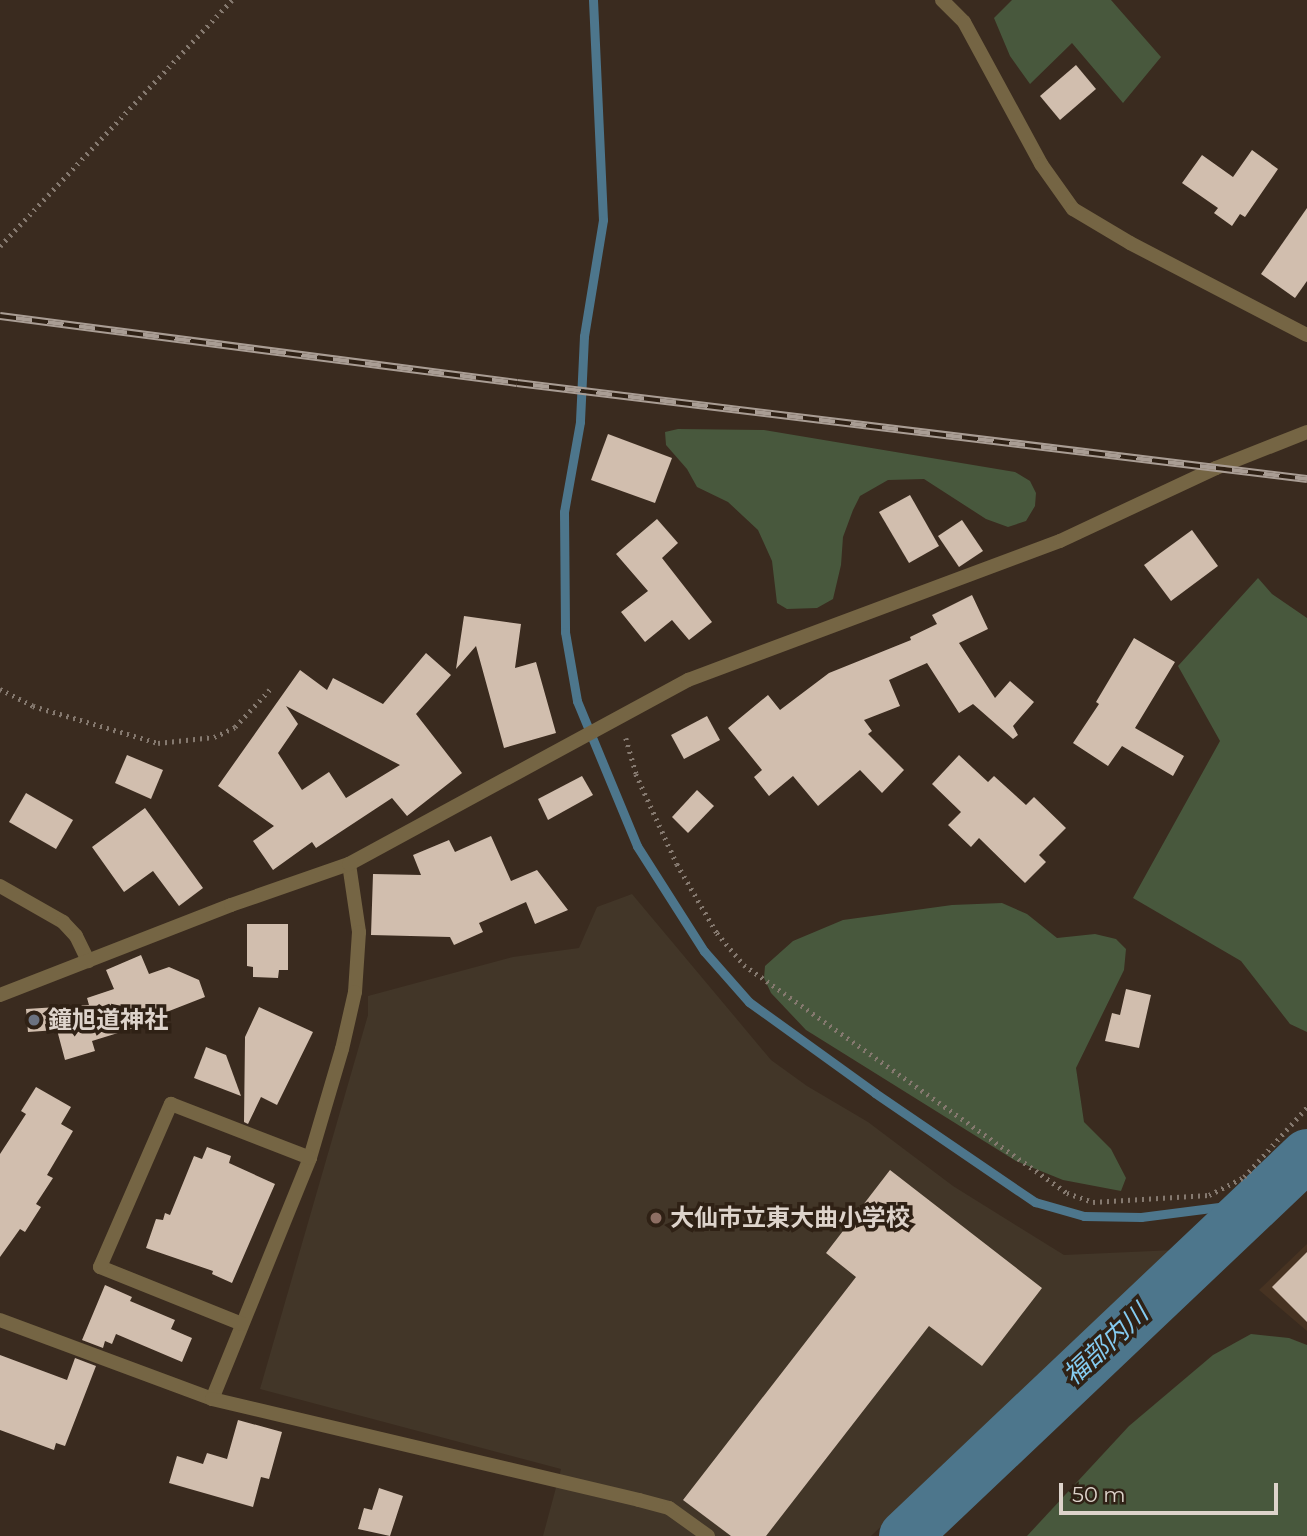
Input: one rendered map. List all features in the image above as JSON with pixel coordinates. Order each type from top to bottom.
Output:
[{"type":"street","points":[[942,0],[964,22],[1041,164],[1073,209],[1130,243],[1307,335]]},
{"type":"street","points":[[0,995],[349,863],[688,680],[1060,541],[1216,468],[1307,432]]},
{"type":"street","points":[[212,1399],[310,1158],[355,992],[359,932],[349,863]]},
{"type":"street","points":[[0,886],[63,922],[76,936],[88,961]]},
{"type":"street","points":[[243,1324],[100,1266],[171,1104],[310,1158]]},
{"type":"street","points":[[0,1320],[212,1399],[668,1508],[708,1536]]},
{"type":"path","points":[[0,246],[232,0]]},
{"type":"path","points":[[0,689],[33,706],[158,743],[214,737],[235,727],[272,687]]},
{"type":"path","points":[[620,716],[636,774],[677,864],[717,933],[744,965],[1067,1193],[1093,1202],[1209,1195],[1244,1177],[1307,1107]]},
{"type":"shaded area","name":"大仙市立東大曲小学校","points":[[632,894],[771,1060],[807,1086],[868,1122],[953,1186],[1064,1255],[1175,1250],[871,1536],[543,1536],[561,1469],[260,1389],[368,1015],[368,996],[513,957],[579,948],[597,907]]},
{"type":"shaded area","points":[[1307,1244],[1307,1331],[1259,1290]]},
{"type":"green space","points":[[1012,0],[1111,0],[1161,57],[1123,103],[1072,43],[1030,84],[1010,56],[994,18]]},
{"type":"green space","points":[[678,429],[764,430],[1015,472],[1030,481],[1036,493],[1035,506],[1026,521],[1008,527],[986,519],[924,479],[888,480],[860,496],[853,510],[843,537],[841,565],[833,599],[817,608],[787,609],[777,603],[772,561],[758,530],[728,502],[697,487],[687,469],[666,445],[665,432]]},
{"type":"green space","points":[[1258,578],[1272,594],[1307,618],[1307,1032],[1290,1024],[1241,961],[1133,898],[1220,741],[1178,666]]},
{"type":"green space","points":[[1002,903],[1027,914],[1057,938],[1095,934],[1116,939],[1126,949],[1124,970],[1076,1068],[1084,1122],[1111,1149],[1126,1178],[1121,1191],[1063,1180],[1016,1161],[806,1030],[771,993],[764,978],[765,966],[793,941],[843,920],[952,905]]},
{"type":"green space","points":[[1251,1334],[1289,1338],[1307,1345],[1307,1536],[1027,1536],[1129,1426],[1213,1355]]},
{"type":"building","points":[[1076,65],[1096,89],[1060,120],[1040,96]]},
{"type":"building","points":[[1252,150],[1278,169],[1245,217],[1240,214],[1232,226],[1214,213],[1218,208],[1182,183],[1202,155],[1233,177]]},
{"type":"building","points":[[1307,208],[1307,281],[1295,298],[1261,274]]},
{"type":"building","points":[[608,434],[672,458],[655,503],[591,480]]},
{"type":"building","points":[[910,495],[939,546],[909,563],[879,512]]},
{"type":"building","points":[[657,519],[678,543],[662,558],[712,622],[689,640],[672,620],[645,642],[621,612],[648,591],[616,554]]},
{"type":"building","points":[[962,520],[983,551],[959,567],[938,536]]},
{"type":"building","points":[[1192,530],[1218,566],[1171,601],[1144,565]]},
{"type":"building","points":[[972,595],[988,629],[959,643],[995,698],[1010,681],[1034,702],[1013,726],[1018,735],[1013,739],[973,704],[959,713],[927,663],[889,680],[900,706],[864,720],[872,731],[868,734],[904,770],[882,793],[860,770],[818,806],[793,776],[769,796],[754,777],[762,770],[728,728],[768,695],[780,710],[829,673],[911,640],[910,637],[937,624],[932,615]]},
{"type":"building","points":[[464,616],[521,624],[515,668],[536,662],[556,733],[504,748],[476,646],[456,669]]},
{"type":"building","points":[[1134,638],[1175,662],[1135,728],[1184,756],[1173,776],[1122,746],[1108,766],[1073,743],[1099,704],[1096,702]]},
{"type":"building","points":[[426,653],[451,675],[416,714],[462,773],[407,816],[392,798],[316,848],[312,842],[273,870],[253,841],[274,826],[218,786],[300,670],[327,690],[333,678],[383,704]],"holes":[[[286,706],[400,765],[346,798],[329,772],[302,790],[278,753],[298,724]]]},
{"type":"building","points":[[707,716],[720,740],[684,759],[671,735]]},
{"type":"building","points":[[127,755],[163,770],[151,799],[115,783]]},
{"type":"building","points":[[959,755],[988,782],[994,776],[1026,805],[1034,797],[1066,828],[1039,855],[1046,862],[1025,883],[979,838],[971,847],[948,825],[961,812],[932,784]]},
{"type":"building","points":[[582,776],[593,795],[548,820],[538,799]]},
{"type":"building","points":[[697,790],[714,806],[688,833],[672,817]]},
{"type":"building","points":[[26,793],[73,820],[56,849],[9,822]]},
{"type":"building","points":[[145,808],[203,888],[179,906],[153,871],[124,892],[92,847]]},
{"type":"building","points":[[491,836],[511,881],[537,870],[568,910],[535,924],[526,902],[479,923],[483,932],[454,945],[450,937],[371,935],[373,874],[421,875],[413,855],[449,840],[455,852]]},
{"type":"building","points":[[247,924],[288,924],[288,970],[279,970],[278,978],[253,977],[253,967],[247,966]]},
{"type":"building","points":[[141,955],[149,974],[169,967],[199,980],[205,997],[141,1022],[147,1024],[92,1041],[95,1051],[65,1060],[57,1030],[28,1032],[26,1009],[89,1005],[87,998],[114,989],[106,970]]},
{"type":"building","points":[[1126,989],[1151,995],[1139,1048],[1105,1041],[1112,1013],[1120,1015]]},
{"type":"building","points":[[259,1007],[313,1032],[277,1105],[261,1097],[248,1124],[244,1122],[245,1037]]},
{"type":"building","points":[[206,1047],[226,1055],[241,1096],[194,1078]]},
{"type":"building","points":[[36,1087],[71,1107],[61,1124],[73,1131],[47,1175],[53,1178],[36,1204],[41,1207],[25,1232],[20,1229],[0,1257],[0,1154],[26,1114],[21,1111]]},
{"type":"building","points":[[207,1147],[231,1156],[229,1163],[275,1184],[232,1283],[212,1274],[213,1271],[146,1248],[156,1219],[163,1220],[165,1213],[170,1215],[194,1156],[202,1159]]},
{"type":"building","points":[[890,1170],[1042,1288],[982,1366],[929,1326],[766,1536],[731,1536],[683,1500],[856,1277],[826,1253]]},
{"type":"building","points":[[1307,1252],[1307,1322],[1272,1287]]},
{"type":"building","points":[[105,1285],[132,1297],[130,1301],[175,1320],[171,1329],[192,1338],[182,1362],[116,1334],[112,1344],[105,1341],[103,1348],[82,1340]]},
{"type":"building","points":[[0,1355],[67,1380],[75,1358],[96,1366],[65,1446],[56,1443],[54,1450],[0,1430]]},
{"type":"building","points":[[238,1420],[282,1432],[269,1479],[261,1477],[253,1507],[169,1483],[177,1456],[203,1464],[207,1453],[227,1459]]},
{"type":"building","points":[[379,1488],[403,1496],[390,1536],[358,1529],[364,1508],[372,1510]]},
{"type":"waterway","points":[[593,0],[603,220],[584,336],[580,422],[564,512],[565,632],[577,701],[637,846],[704,951],[749,1002],[875,1093],[1035,1202],[1084,1216],[1141,1217],[1258,1202]]},
{"type":"waterway","name":"福部内川","points":[[905,1536],[1307,1155]]},
{"type":"railway","points":[[0,316],[517,383],[1307,479]]},
{"type":"place","name":"鐘旭道神社","points":[[34,1020]]},
{"type":"place","name":"大仙市立東大曲小学校","points":[[656,1218]]}]
